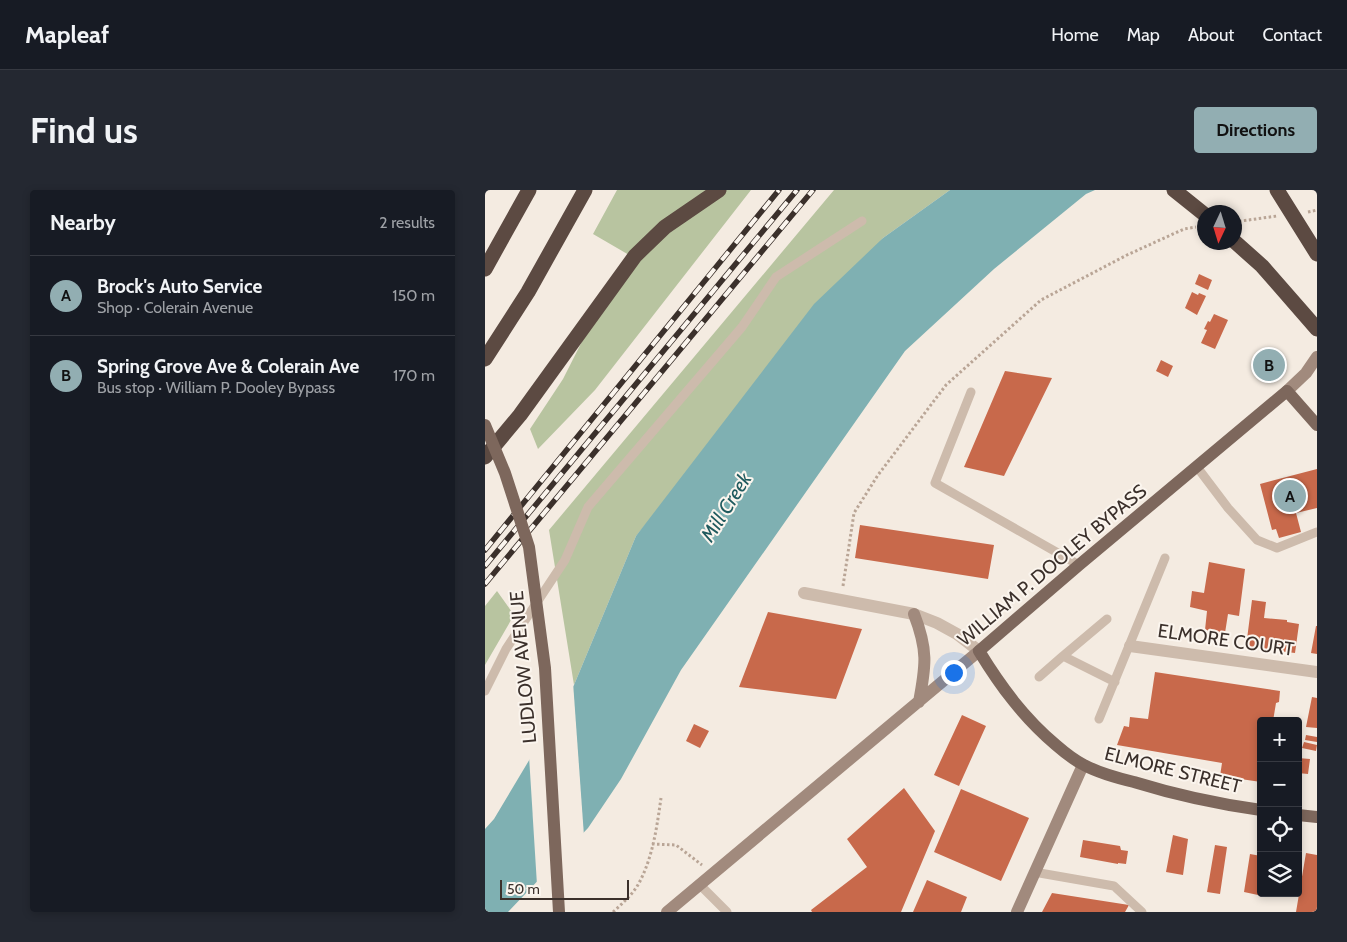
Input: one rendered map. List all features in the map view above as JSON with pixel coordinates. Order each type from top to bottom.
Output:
[{"type":"highway","points":[[485,269],[529,190]]},
{"type":"highway","points":[[485,359],[528,292],[585,190]]},
{"type":"highway","points":[[485,457],[520,415],[635,256],[665,228],[719,190]]},
{"type":"highway","points":[[1174,190],[1197,216]]},
{"type":"highway","points":[[1277,190],[1317,254]]},
{"type":"highway","points":[[1242,247],[1262,266],[1317,329]]},
{"type":"main road","name":"WILLIAM P. DOOLEY BYPASS","points":[[667,912],[1287,391],[1306,373],[1317,357]]},
{"type":"main road","points":[[1287,391],[1317,425]]},
{"type":"main road","name":"LUDLOW AVENUE","points":[[485,425],[505,473],[529,547],[545,668],[559,912]]},
{"type":"main road","points":[[914,614],[923,635],[925,653],[919,702]]},
{"type":"main road","name":"ELMORE STREET","points":[[979,651],[1017,708],[1039,730],[1083,765],[1113,776],[1179,795],[1257,809]]},
{"type":"main road","points":[[1017,912],[1083,765]]},
{"type":"main road","points":[[1302,815],[1317,817]]},
{"type":"street","points":[[804,593],[914,614],[937,623],[957,634],[979,651]]},
{"type":"street","name":"ELMORE COURT","points":[[1130,646],[1317,672]]},
{"type":"lane","points":[[485,691],[506,649],[565,560],[588,507],[737,334],[776,277],[862,221]]},
{"type":"lane","points":[[971,392],[935,483],[1079,565]]},
{"type":"lane","points":[[1197,467],[1228,508],[1257,540],[1277,548],[1317,532]]},
{"type":"lane","points":[[1099,719],[1165,558]]},
{"type":"lane","points":[[1039,676],[1107,619]]},
{"type":"lane","points":[[1063,656],[1115,682]]},
{"type":"lane","points":[[1034,872],[1114,886],[1142,912]]},
{"type":"lane","points":[[700,884],[727,912]]},
{"type":"path","points":[[841,600],[854,513],[878,475],[946,386],[1041,300],[1127,255],[1197,223]]},
{"type":"path","points":[[613,912],[627,899],[639,883],[652,844],[661,798]]},
{"type":"path","points":[[652,844],[676,845],[713,873]]},
{"type":"green space","points":[[617,190],[751,190],[595,390],[538,449],[530,429],[563,379],[605,296],[636,259],[593,234]]},
{"type":"green space","points":[[834,190],[950,190],[883,238],[636,536],[574,685],[549,530]]},
{"type":"green space","points":[[497,591],[514,615],[485,665],[485,606]]},
{"type":"water","name":"Mill Creek","points":[[950,190],[1095,190],[1086,194],[994,269],[905,351],[681,670],[621,779],[588,828],[508,912],[485,912],[485,829],[494,819],[574,685],[636,536],[814,304],[883,238]]},
{"type":"pier","points":[[573,682],[584,836],[537,885],[529,756]]},
{"type":"building","points":[[1199,274],[1212,280],[1208,290],[1195,284]]},
{"type":"building","points":[[1192,292],[1206,296],[1197,315],[1185,308]]},
{"type":"building","points":[[1214,314],[1228,320],[1215,349],[1201,343],[1207,330],[1204,329]]},
{"type":"building","points":[[1161,360],[1173,366],[1168,377],[1156,371]]},
{"type":"building","points":[[1005,371],[1052,378],[1004,476],[964,467]]},
{"type":"building","points":[[1317,469],[1317,508],[1296,513],[1301,532],[1279,538],[1276,529],[1272,530],[1260,484]]},
{"type":"building","points":[[860,525],[994,545],[988,579],[855,558]]},
{"type":"building","points":[[1209,562],[1245,569],[1239,616],[1228,614],[1225,633],[1205,630],[1207,611],[1190,607],[1192,591],[1204,593]]},
{"type":"building","points":[[1252,600],[1266,602],[1264,618],[1287,620],[1287,622],[1299,624],[1295,653],[1246,647]]},
{"type":"building","points":[[768,612],[862,629],[836,699],[739,687]]},
{"type":"building","points":[[1317,626],[1317,654],[1311,653]]},
{"type":"building","points":[[1155,672],[1280,691],[1279,702],[1276,703],[1274,717],[1257,717],[1257,781],[1220,776],[1222,763],[1117,745],[1124,726],[1129,727],[1130,717],[1148,719]]},
{"type":"building","points":[[1312,697],[1317,698],[1317,728],[1306,727]]},
{"type":"building","points":[[962,715],[986,726],[959,786],[934,775]]},
{"type":"building","points":[[694,724],[709,731],[700,748],[686,741]]},
{"type":"building","points":[[1306,735],[1317,737],[1317,742],[1305,740]]},
{"type":"building","points":[[1304,742],[1317,745],[1316,751],[1302,748]]},
{"type":"building","points":[[1302,758],[1310,759],[1308,774],[1302,773]]},
{"type":"building","points":[[904,788],[935,831],[901,912],[812,912],[811,910],[867,867],[847,839]]},
{"type":"building","points":[[961,789],[1029,818],[1001,881],[934,852]]},
{"type":"building","points":[[1173,835],[1188,839],[1183,875],[1166,872]]},
{"type":"building","points":[[1083,840],[1120,846],[1121,850],[1128,851],[1126,864],[1080,857]]},
{"type":"building","points":[[1215,845],[1227,847],[1220,894],[1207,892]]},
{"type":"building","points":[[1306,853],[1317,855],[1317,912],[1296,912],[1299,897],[1302,897],[1302,877]]},
{"type":"building","points":[[1250,854],[1257,855],[1257,895],[1244,892]]},
{"type":"building","points":[[927,880],[967,897],[961,912],[913,912]]},
{"type":"building","points":[[1052,893],[1129,905],[1125,912],[1042,912]]},
{"type":"railway","points":[[485,550],[779,190]]},
{"type":"railway","points":[[485,566],[797,190]]},
{"type":"railway","points":[[485,584],[813,190]]},
{"type":"place","name":"Spring Grove Ave & Colerain Ave","points":[[1269,365]]},
{"type":"place","name":"Brock's Auto Service","points":[[1290,496]]}]
